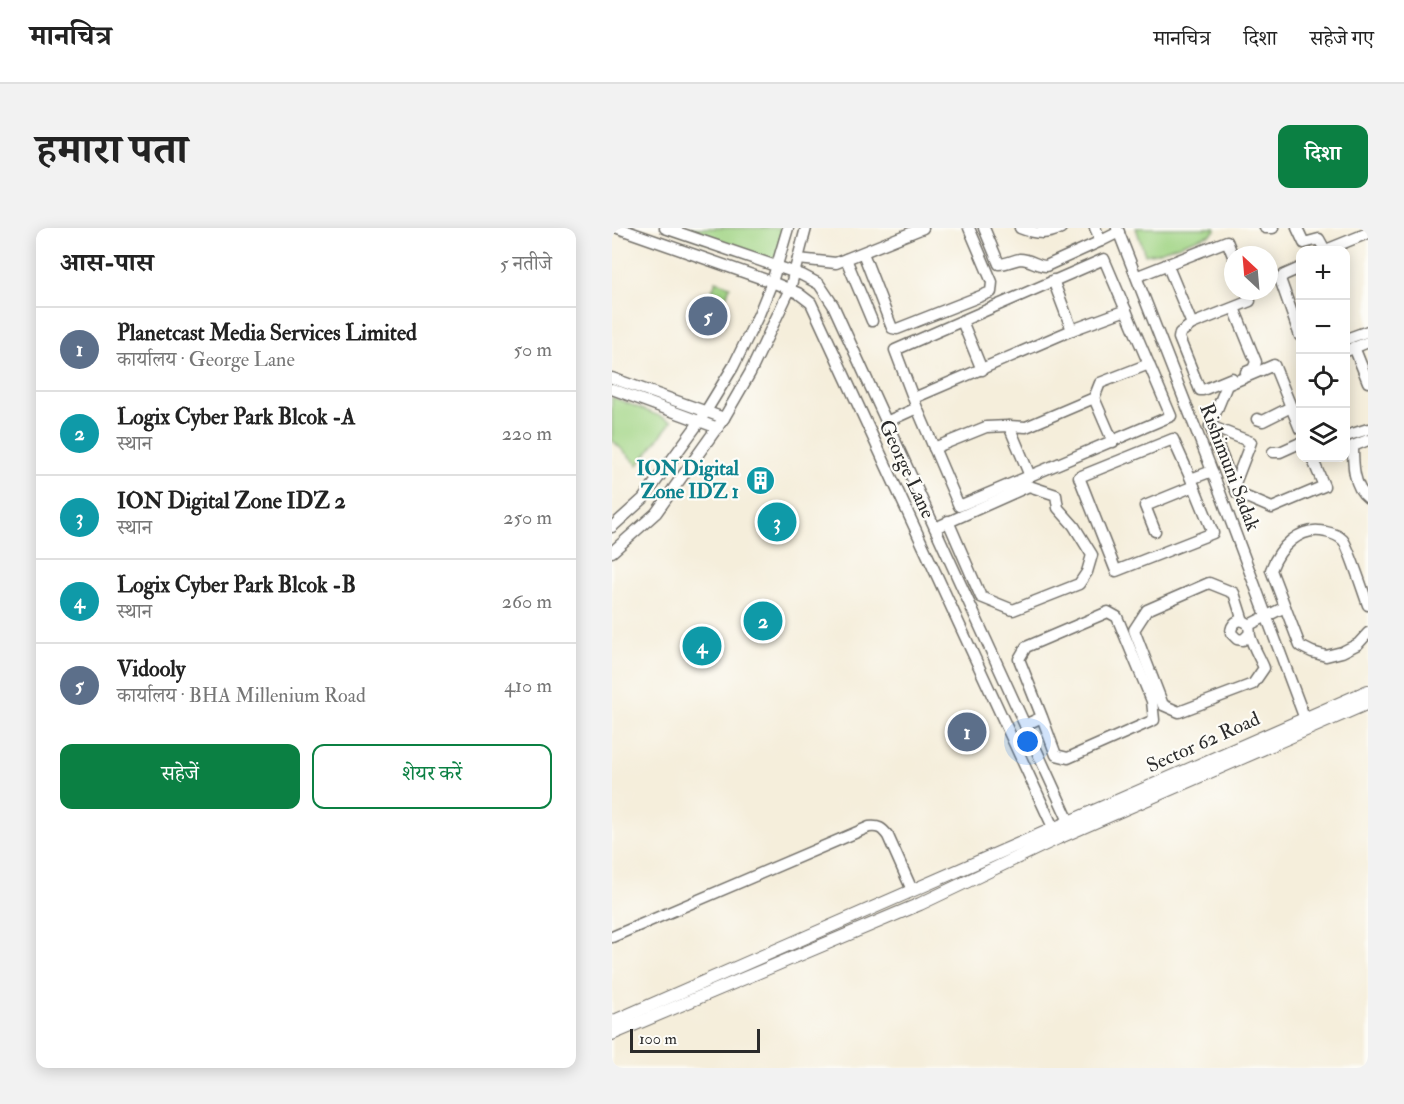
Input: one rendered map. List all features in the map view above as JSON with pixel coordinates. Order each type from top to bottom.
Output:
[{"type":"street","name":"George Lane","points":[[618,228],[772,282],[790,289],[811,303],[1056,833]]},
{"type":"street","name":"George Lane","points":[[665,228],[819,284],[833,305],[1072,826]]},
{"type":"street","points":[[612,527],[643,500],[703,416],[733,367],[772,282],[788,228]]},
{"type":"street","points":[[612,552],[656,513],[721,423],[750,374],[790,289],[806,228]]},
{"type":"street","points":[[798,259],[836,262],[923,228]]},
{"type":"street","points":[[863,253],[892,328],[897,329],[991,292],[992,282],[969,228]]},
{"type":"street","points":[[984,228],[999,264],[1019,259],[1028,260],[1037,266],[1046,266],[1101,241],[1118,230]]},
{"type":"street","points":[[1020,228],[1032,233],[1045,234],[1061,228]]},
{"type":"street","points":[[1095,228],[1101,241]]},
{"type":"street","points":[[1265,228],[1273,228]]},
{"type":"street","points":[[1297,228],[1304,243],[1319,239],[1323,246]]},
{"type":"street","name":"Rishimuni Sadak","points":[[1118,230],[1138,276],[1305,719]]},
{"type":"street","points":[[1335,246],[1368,233]]},
{"type":"street","points":[[1350,247],[1368,240]]},
{"type":"street","points":[[1138,276],[1227,241],[1229,246]]},
{"type":"street","points":[[846,259],[872,321]]},
{"type":"street","points":[[1104,259],[1171,416],[959,506],[895,350],[1053,280],[1104,259]]},
{"type":"street","points":[[1167,264],[1192,324]]},
{"type":"street","points":[[1296,270],[1280,279],[1296,312]]},
{"type":"street","points":[[1053,280],[1072,330]]},
{"type":"street","points":[[1234,308],[1256,366],[1203,390],[1198,387],[1179,338],[1180,333],[1192,324],[1250,300]]},
{"type":"street","points":[[886,422],[916,403],[982,370],[1072,330],[1126,310]]},
{"type":"street","points":[[962,321],[982,370]]},
{"type":"street","points":[[1350,338],[1368,331]]},
{"type":"street","points":[[1368,342],[1350,349],[1368,382]]},
{"type":"street","points":[[934,448],[986,427],[1026,427],[1094,398],[1100,383],[1149,364]]},
{"type":"street","points":[[1296,419],[1274,365],[1227,385],[1210,426],[1237,493],[1272,508],[1324,486],[1314,462]]},
{"type":"street","points":[[612,378],[721,423]]},
{"type":"street","points":[[612,389],[703,416]]},
{"type":"street","points":[[1094,398],[1113,442]]},
{"type":"street","points":[[1257,419],[1263,421],[1291,407]]},
{"type":"street","points":[[1010,426],[1030,476]]},
{"type":"street","points":[[1210,426],[1251,442],[1234,486]]},
{"type":"street","points":[[1350,435],[1368,429]]},
{"type":"street","points":[[1173,439],[1194,485],[1213,533],[1116,571],[1079,477],[1173,439]]},
{"type":"street","points":[[1368,440],[1353,446],[1355,476],[1363,494],[1368,498]]},
{"type":"street","points":[[1273,452],[1280,452],[1296,445]]},
{"type":"street","points":[[1155,531],[1145,506],[1194,485],[1212,471],[1222,457]]},
{"type":"street","points":[[935,528],[948,522],[1029,486],[1056,495],[1058,508],[1074,526],[1092,555],[1087,572],[1079,584],[1013,610],[1008,609],[981,597],[948,522]]},
{"type":"street","points":[[1368,605],[1344,540],[1333,534],[1318,530],[1303,534],[1286,544],[1275,557],[1271,570],[1300,646],[1326,656],[1342,652],[1358,644],[1368,633]]},
{"type":"street","points":[[1209,583],[1234,593],[1247,627],[1264,668],[1253,684],[1179,712],[1163,705],[1134,630],[1147,610],[1209,583]]},
{"type":"street","points":[[1247,627],[1285,607]]},
{"type":"street","points":[[1108,612],[1118,617],[1152,701],[1154,720],[1068,758],[1056,755],[1042,717],[1019,659],[1026,647],[1108,612]]},
{"type":"street","name":"Sector 62 Road","points":[[1056,833],[1368,691]]},
{"type":"street","name":"Sector 62 Road","points":[[1072,826],[1368,703]]},
{"type":"street","points":[[1025,725],[1042,717]]},
{"type":"street","points":[[612,937],[869,827],[877,826],[888,836],[912,890]]},
{"type":"street","points":[[612,1022],[912,890],[1056,833]]},
{"type":"street","points":[[612,1034],[920,904],[1056,833]]},
{"type":"green space","points":[[665,228],[787,228],[776,267]]},
{"type":"green space","points":[[1136,228],[1216,229],[1211,234],[1145,255]]},
{"type":"green space","points":[[716,281],[730,286],[722,309],[715,307],[719,296],[711,293]]},
{"type":"green space","points":[[612,397],[672,421],[638,465],[612,440]]},
{"type":"place","name":"Vidooly","points":[[708,316]]},
{"type":"place","name":"ION Digital Zone IDZ 1","points":[[760,480]]},
{"type":"place","name":"ION Digital Zone IDZ 2","points":[[777,522]]},
{"type":"place","name":"Logix Cyber Park Blcok -A","points":[[763,621]]},
{"type":"place","name":"Logix Cyber Park Blcok -B","points":[[702,646]]},
{"type":"place","name":"Planetcast Media Services Limited","points":[[967,732]]}]
